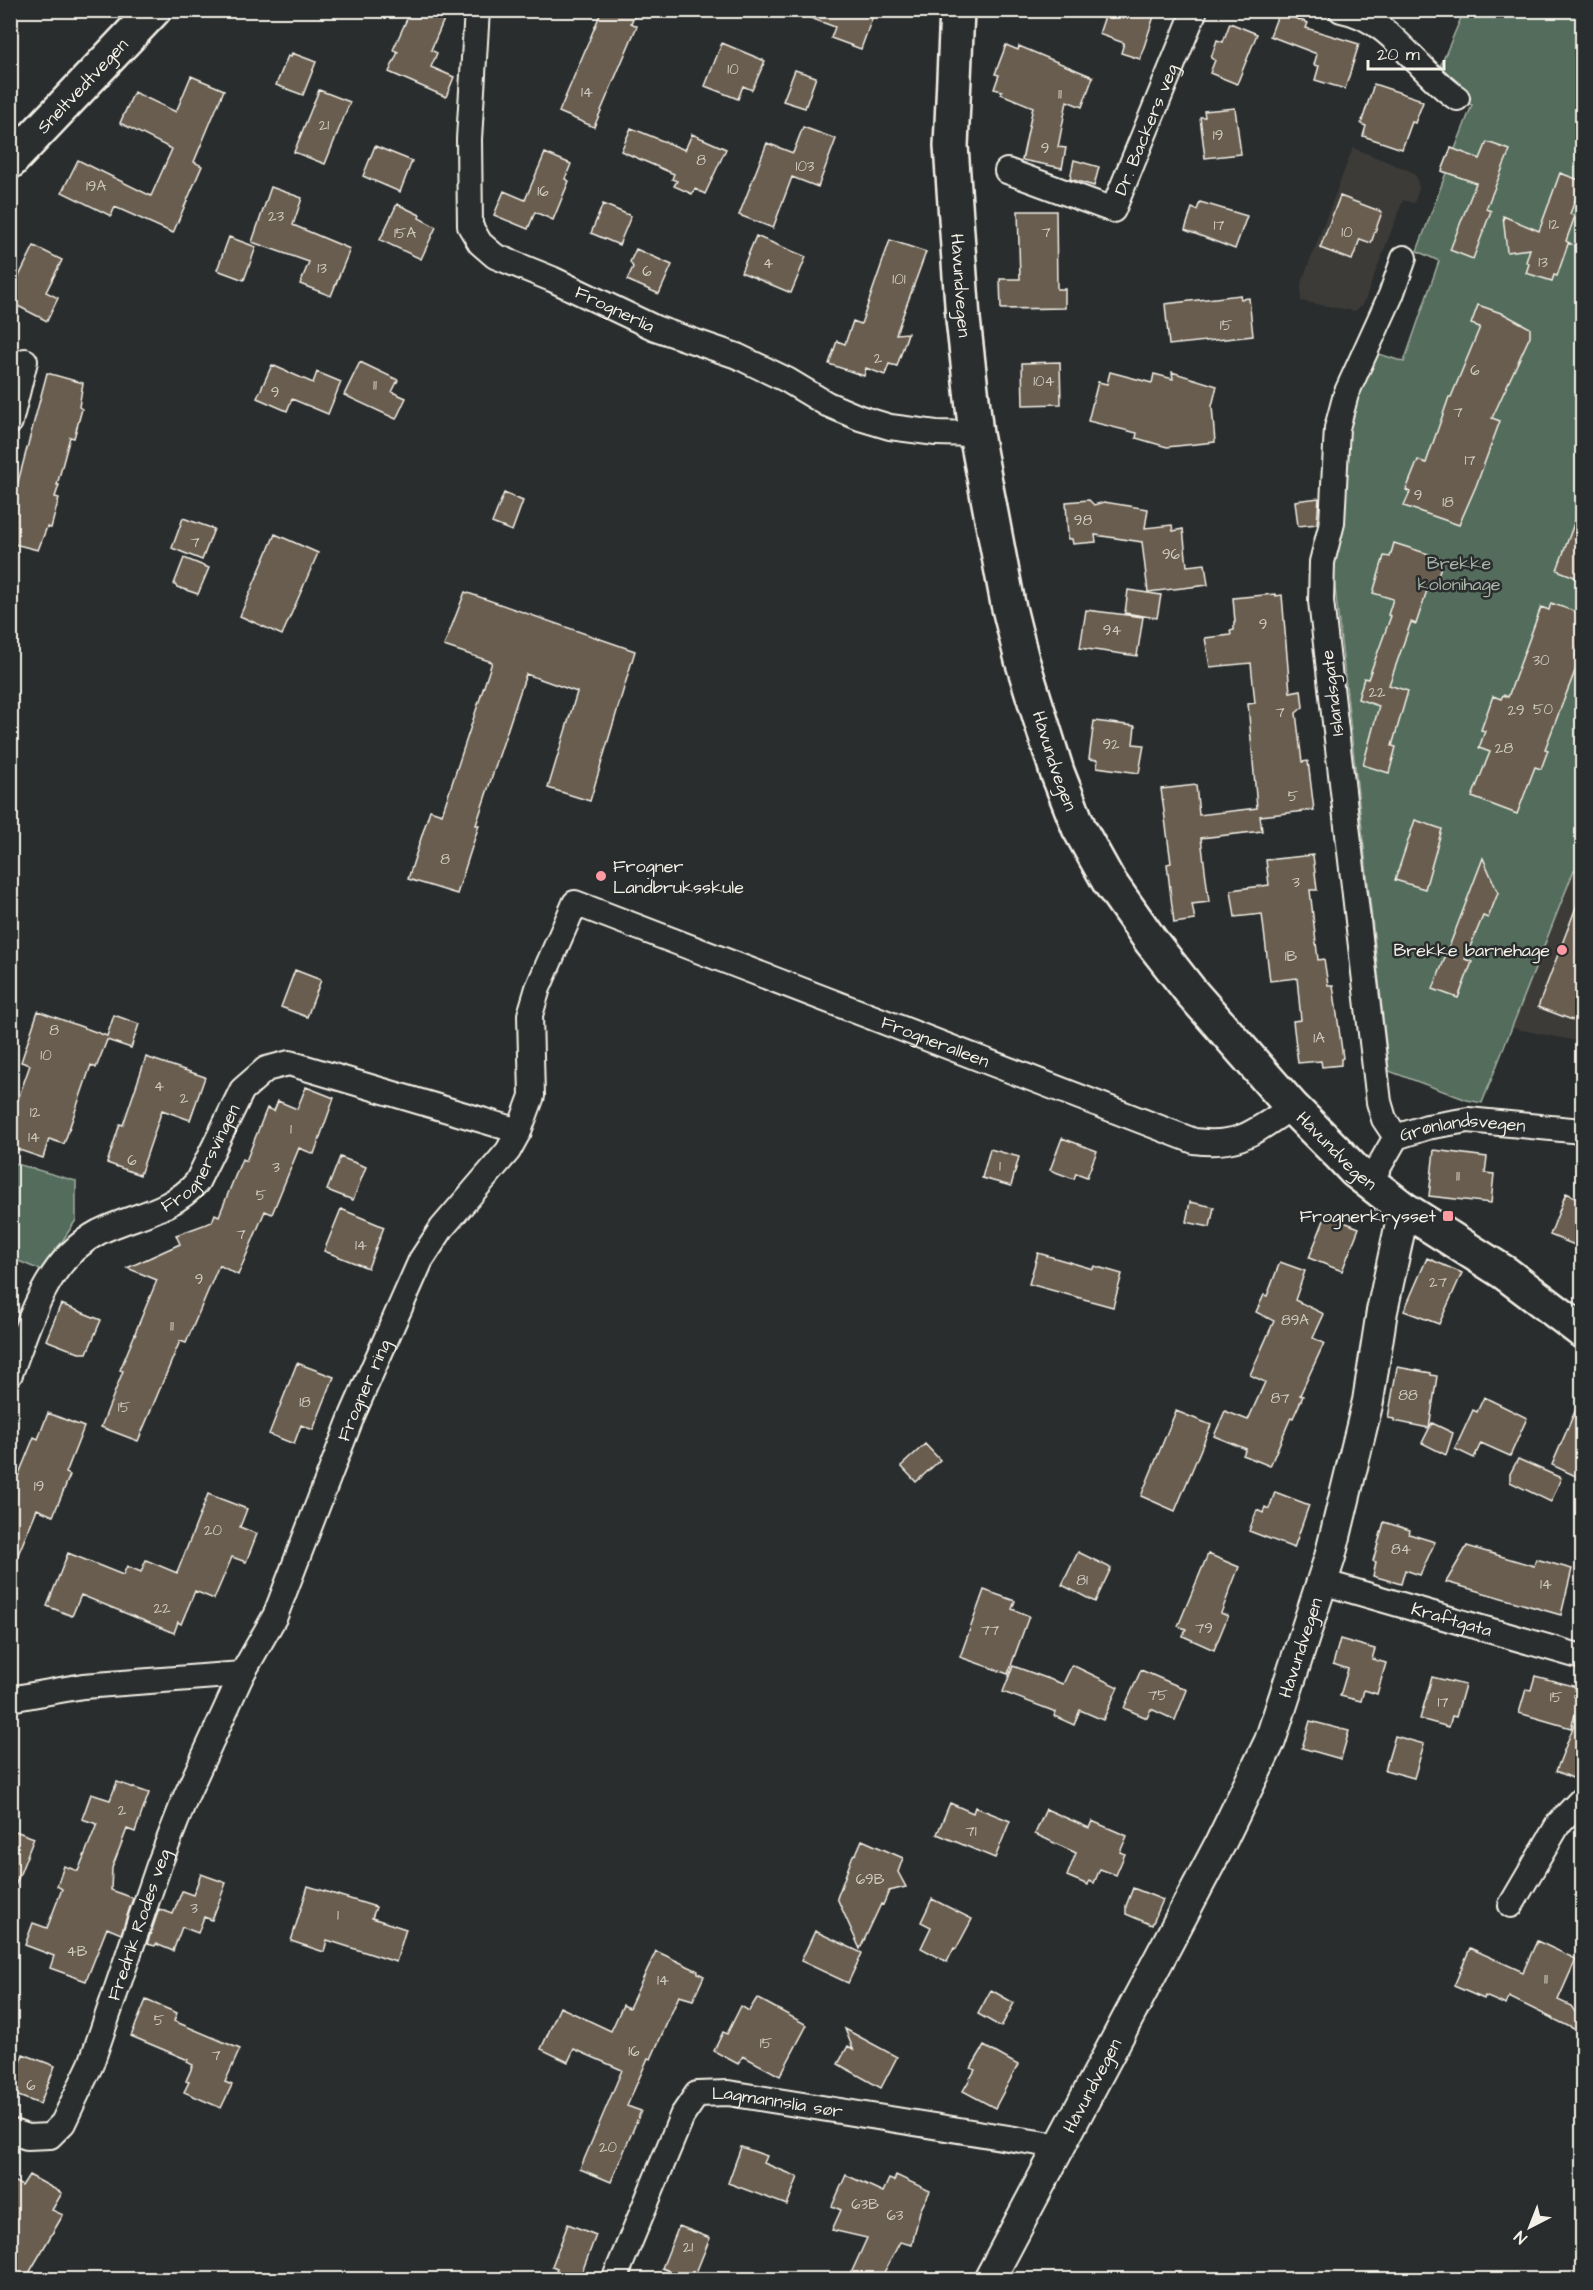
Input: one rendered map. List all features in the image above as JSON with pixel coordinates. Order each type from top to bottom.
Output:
[{"type":"main road","name":"Sneltvedtvegen","points":[[10,162],[154,10]]},
{"type":"main road","name":"Håvundvegen","points":[[957,10],[951,146],[963,319],[976,434],[1008,604],[1022,660],[1057,772],[1079,828],[1108,880],[1191,992],[1292,1107],[1350,1165],[1404,1209]]},
{"type":"main road","points":[[1404,1209],[1505,1273],[1582,1331]]},
{"type":"street","name":"Frognerlia","points":[[477,10],[469,139],[470,226],[480,243],[495,256],[552,279],[655,328],[738,356],[787,380],[827,404],[860,418],[890,427],[936,433],[976,434]]},
{"type":"street","name":"Dr. Backers veg","points":[[1007,171],[1113,210],[1195,10]]},
{"type":"street","points":[[1341,10],[1353,13],[1383,30],[1444,89],[1457,98]]},
{"type":"street","name":"Islandsgate","points":[[1396,1137],[1384,1119],[1379,1102],[1321,601],[1322,562],[1332,523],[1337,428],[1346,394],[1391,295],[1404,258]]},
{"type":"street","points":[[10,422],[25,361]]},
{"type":"street","name":"Frogneralleen","points":[[575,903],[1194,1141],[1214,1144],[1247,1136],[1292,1107]]},
{"type":"street","name":"Frogner ring","points":[[242,1674],[275,1616],[352,1416],[421,1260],[442,1228],[508,1151],[519,1131],[532,1096],[530,1015],[538,988],[575,903]]},
{"type":"street","name":"Frognersvingen","points":[[10,1374],[35,1311],[59,1265],[79,1246],[100,1232],[160,1209],[186,1194],[197,1182],[242,1090],[266,1069],[289,1063],[519,1131]]},
{"type":"street","name":"Grønlandsvegen","points":[[1371,1182],[1396,1137],[1427,1127],[1468,1120],[1582,1131]]},
{"type":"street","name":"Håvundvegen","points":[[989,2280],[1220,1844],[1270,1741],[1322,1582],[1363,1423],[1382,1311],[1404,1209]]},
{"type":"street","name":"Kraftgata","points":[[1322,1582],[1582,1656]]},
{"type":"street","points":[[10,1699],[83,1686],[242,1674]]},
{"type":"street","name":"Fredrik Rodes veg","points":[[10,2131],[27,2137],[50,2136],[63,2123],[91,2064],[159,1864],[186,1796],[242,1674]]},
{"type":"street","points":[[1510,1905],[1559,1823],[1582,1799]]},
{"type":"street","name":"Lagmannslia sør","points":[[614,2280],[682,2116],[697,2094],[728,2093],[1058,2146]]},
{"type":"shaded area","points":[[1353,148],[1410,171],[1416,176],[1419,189],[1414,203],[1403,200],[1363,305],[1354,311],[1301,301],[1301,284]]},
{"type":"shaded area","name":"Brekke barnehage","points":[[1574,869],[1582,873],[1582,1042],[1512,1028]]},
{"type":"green space","name":"Brekke kolonihage","points":[[1464,11],[1582,11],[1582,873],[1574,870],[1482,1103],[1467,1100],[1389,1071],[1333,570],[1344,507],[1347,434],[1357,401],[1376,353],[1404,362],[1439,261],[1417,251],[1446,173],[1442,171],[1451,148],[1455,149],[1472,105],[1431,88]]},
{"type":"green space","points":[[10,1162],[76,1181],[76,1220],[43,1271],[11,1258]]},
{"type":"building","points":[[411,10],[448,10],[431,50],[437,53],[431,67],[454,77],[446,97],[389,72],[398,52],[393,50]]},
{"type":"building","points":[[602,10],[637,10],[631,23],[637,26],[594,127],[559,112]]},
{"type":"building","points":[[797,10],[875,10],[861,49],[831,38],[835,27],[797,13]]},
{"type":"building","points":[[1115,10],[1156,10],[1140,59],[1121,53],[1124,43],[1099,34],[1105,16],[1112,18]]},
{"type":"building","points":[[1279,12],[1308,23],[1306,28],[1359,44],[1345,89],[1315,80],[1319,66],[1314,65],[1317,54],[1270,36]]},
{"type":"building","points":[[1230,23],[1257,34],[1237,84],[1210,73],[1215,60],[1211,58],[1217,40],[1223,42]]},
{"type":"building","points":[[722,43],[765,61],[752,90],[743,86],[738,99],[705,86]]},
{"type":"building","points":[[1006,45],[1018,50],[1019,46],[1093,77],[1082,107],[1067,101],[1058,147],[1066,148],[1062,168],[1022,160],[1033,107],[994,89],[999,75],[995,74]]},
{"type":"building","points":[[292,53],[316,62],[303,95],[276,85],[288,56],[291,57]]},
{"type":"building","points":[[795,70],[816,77],[805,108],[783,101]]},
{"type":"building","points":[[191,76],[224,90],[194,162],[202,166],[173,233],[115,207],[111,216],[62,192],[78,160],[151,196],[172,149],[120,123],[134,92],[176,112]]},
{"type":"building","points":[[1374,84],[1423,102],[1415,123],[1412,122],[1402,149],[1363,136],[1366,126],[1361,124]]},
{"type":"building","points":[[319,90],[350,102],[325,164],[294,152]]},
{"type":"building","points":[[1235,108],[1241,154],[1205,158],[1200,117],[1205,117],[1204,111]]},
{"type":"building","points":[[803,127],[836,139],[818,187],[792,177],[773,228],[739,215],[767,143],[793,153]]},
{"type":"building","points":[[631,128],[685,150],[692,134],[726,149],[705,194],[695,189],[692,194],[674,186],[677,181],[672,179],[674,174],[621,151]]},
{"type":"building","points":[[1487,142],[1510,150],[1486,209],[1491,211],[1473,259],[1450,250],[1476,183],[1442,171],[1451,148],[1480,159]]},
{"type":"building","points":[[375,146],[412,161],[400,192],[363,176]]},
{"type":"building","points":[[545,153],[571,164],[565,179],[569,181],[553,220],[535,212],[528,229],[494,215],[504,191],[525,200]]},
{"type":"building","points":[[1074,160],[1099,167],[1094,186],[1070,179]]},
{"type":"building","points":[[1560,173],[1582,181],[1570,214],[1575,216],[1566,241],[1571,244],[1568,244],[1557,276],[1554,275],[1552,281],[1526,273],[1529,264],[1526,262],[1530,249],[1507,252],[1503,216],[1539,231]]},
{"type":"building","points":[[271,187],[302,198],[293,225],[350,249],[331,296],[300,284],[309,262],[252,242]]},
{"type":"building","points":[[1340,196],[1382,212],[1371,243],[1360,239],[1352,260],[1320,248]]},
{"type":"building","points":[[1200,202],[1247,216],[1235,249],[1185,230],[1192,208],[1197,210]]},
{"type":"building","points":[[397,204],[420,215],[419,218],[436,227],[421,259],[380,240]]},
{"type":"building","points":[[603,204],[631,216],[619,245],[591,233]]},
{"type":"building","points":[[1018,211],[1056,211],[1057,289],[1065,289],[1065,308],[1001,309],[1000,279],[1020,279]]},
{"type":"building","points":[[756,236],[806,257],[791,293],[741,272]]},
{"type":"building","points":[[229,237],[256,247],[244,280],[217,270]]},
{"type":"building","points":[[890,240],[926,252],[896,334],[908,333],[897,366],[889,364],[885,375],[866,368],[864,376],[829,364],[837,341],[845,344],[853,321],[861,324]]},
{"type":"building","points":[[34,246],[62,260],[46,292],[58,298],[47,321],[10,302],[10,275],[18,278]]},
{"type":"building","points":[[636,249],[672,265],[659,294],[627,280],[633,267],[630,262]]},
{"type":"building","points":[[1240,295],[1241,299],[1249,298],[1253,336],[1169,345],[1165,304]]},
{"type":"building","points":[[1478,305],[1504,314],[1530,328],[1530,336],[1492,418],[1500,421],[1459,525],[1404,506],[1410,492],[1406,490],[1418,460],[1426,463],[1449,397],[1451,397],[1480,327],[1471,324]]},
{"type":"building","points":[[360,362],[398,380],[392,392],[406,398],[396,419],[344,395]]},
{"type":"building","points":[[1060,362],[1061,404],[1023,405],[1022,363]]},
{"type":"building","points":[[272,365],[313,383],[317,372],[341,382],[328,414],[292,399],[287,411],[257,398]]},
{"type":"building","points":[[1110,372],[1152,383],[1154,374],[1173,379],[1172,372],[1217,386],[1212,406],[1215,442],[1167,447],[1136,438],[1137,433],[1088,421],[1098,382],[1107,384]]},
{"type":"building","points":[[47,373],[83,383],[79,407],[82,409],[74,438],[70,437],[57,485],[59,485],[55,497],[59,498],[51,528],[47,527],[38,550],[10,543],[10,512]]},
{"type":"building","points":[[504,493],[523,501],[512,531],[492,523]]},
{"type":"building","points":[[1319,498],[1317,524],[1298,526],[1295,501]]},
{"type":"building","points":[[1089,500],[1094,505],[1104,502],[1148,509],[1145,528],[1172,525],[1173,531],[1183,529],[1187,566],[1205,564],[1208,585],[1148,592],[1142,542],[1095,535],[1096,542],[1073,544],[1072,539],[1068,539],[1066,502]]},
{"type":"building","points":[[1580,507],[1582,508],[1582,580],[1557,570]]},
{"type":"building","points":[[183,518],[214,529],[202,560],[172,548]]},
{"type":"building","points":[[275,534],[318,553],[282,635],[240,616]]},
{"type":"building","points":[[1394,543],[1444,559],[1435,583],[1430,581],[1416,624],[1411,622],[1389,685],[1408,691],[1392,746],[1396,747],[1389,773],[1363,765],[1379,706],[1358,699],[1364,678],[1368,679],[1391,616],[1388,615],[1393,599],[1373,593],[1384,556],[1390,557]]},
{"type":"building","points":[[184,558],[209,568],[198,594],[174,584]]},
{"type":"building","points":[[1128,590],[1161,595],[1157,618],[1125,613]]},
{"type":"building","points":[[465,592],[635,651],[590,801],[548,788],[577,692],[526,674],[476,825],[479,825],[457,894],[408,879],[430,810],[442,814],[492,662],[444,646]]},
{"type":"building","points":[[1275,594],[1276,596],[1282,595],[1290,692],[1301,690],[1303,707],[1296,713],[1302,762],[1308,761],[1314,810],[1260,816],[1262,831],[1201,838],[1209,902],[1192,904],[1195,920],[1174,923],[1167,864],[1171,863],[1161,789],[1196,785],[1199,815],[1257,808],[1248,704],[1255,703],[1251,663],[1210,667],[1205,638],[1231,635],[1230,631],[1234,630],[1235,622],[1233,598]]},
{"type":"building","points":[[1551,603],[1582,614],[1582,631],[1576,656],[1580,658],[1545,749],[1548,750],[1541,769],[1535,767],[1517,814],[1472,797],[1490,752],[1479,748],[1485,731],[1481,730],[1493,696],[1501,699],[1503,695],[1508,697],[1541,607],[1549,610]]},
{"type":"building","points":[[1086,610],[1143,617],[1137,656],[1080,648]]},
{"type":"building","points":[[1094,721],[1135,726],[1133,744],[1144,745],[1139,773],[1097,767],[1098,760],[1089,759]]},
{"type":"building","points":[[1415,820],[1442,829],[1425,889],[1395,880]]},
{"type":"building","points":[[1313,855],[1317,890],[1310,890],[1318,960],[1324,959],[1328,985],[1333,985],[1343,1058],[1341,1065],[1322,1067],[1321,1061],[1298,1063],[1293,1021],[1301,1020],[1297,978],[1270,981],[1262,914],[1235,917],[1231,890],[1269,885],[1266,860]]},
{"type":"building","points":[[1483,858],[1498,893],[1488,918],[1483,916],[1465,959],[1472,962],[1458,998],[1433,989]]},
{"type":"building","points":[[1581,894],[1582,1002],[1575,1021],[1538,1007]]},
{"type":"building","points":[[295,970],[321,980],[307,1017],[281,1007]]},
{"type":"building","points":[[38,1011],[107,1036],[114,1015],[139,1024],[131,1048],[107,1040],[96,1068],[91,1065],[64,1144],[49,1139],[43,1158],[10,1147],[10,1122],[30,1065],[21,1062]]},
{"type":"building","points":[[146,1057],[205,1077],[190,1120],[162,1110],[140,1175],[107,1163],[120,1124],[123,1125]]},
{"type":"building","points":[[306,1087],[334,1098],[314,1154],[299,1148],[272,1214],[265,1211],[238,1275],[219,1265],[186,1343],[180,1341],[138,1441],[101,1427],[123,1371],[120,1370],[157,1280],[127,1268],[180,1244],[176,1235],[212,1222],[215,1214],[219,1216],[242,1159],[246,1161],[267,1108],[274,1111],[278,1101],[297,1109]]},
{"type":"building","points":[[1062,1138],[1097,1151],[1087,1177],[1076,1173],[1074,1179],[1050,1170]]},
{"type":"building","points":[[990,1149],[1019,1157],[1011,1186],[982,1178]]},
{"type":"building","points":[[1434,1150],[1487,1157],[1485,1173],[1494,1174],[1491,1203],[1429,1196]]},
{"type":"building","points":[[340,1157],[366,1167],[353,1200],[327,1190]]},
{"type":"building","points":[[1566,1193],[1582,1200],[1582,1248],[1550,1235]]},
{"type":"building","points":[[1190,1202],[1214,1207],[1210,1227],[1186,1222]]},
{"type":"building","points":[[341,1209],[384,1227],[368,1268],[324,1251]]},
{"type":"building","points":[[1326,1215],[1359,1228],[1342,1271],[1309,1258]]},
{"type":"building","points":[[1038,1253],[1093,1269],[1094,1266],[1122,1274],[1113,1307],[1029,1284]]},
{"type":"building","points":[[1427,1258],[1462,1273],[1439,1324],[1404,1311]]},
{"type":"building","points":[[1280,1262],[1305,1271],[1295,1300],[1324,1314],[1313,1338],[1324,1343],[1300,1395],[1303,1396],[1293,1418],[1291,1417],[1270,1466],[1243,1455],[1246,1449],[1214,1436],[1225,1411],[1248,1420],[1265,1382],[1250,1375],[1274,1321],[1256,1312],[1264,1295],[1267,1296]]},
{"type":"building","points":[[61,1304],[101,1320],[87,1353],[79,1353],[46,1340]]},
{"type":"building","points":[[297,1363],[334,1377],[313,1430],[301,1425],[294,1444],[269,1434]]},
{"type":"building","points":[[1397,1367],[1437,1376],[1429,1428],[1388,1418]]},
{"type":"building","points":[[1582,1395],[1582,1479],[1552,1465]]},
{"type":"building","points":[[1484,1397],[1527,1418],[1510,1456],[1481,1443],[1474,1458],[1455,1449],[1473,1410],[1477,1412]]},
{"type":"building","points":[[1176,1411],[1211,1425],[1175,1511],[1141,1496]]},
{"type":"building","points":[[48,1413],[84,1427],[66,1473],[70,1475],[53,1516],[37,1509],[10,1574],[10,1496],[34,1437],[38,1439]]},
{"type":"building","points":[[1432,1423],[1453,1433],[1446,1455],[1422,1443]]},
{"type":"building","points":[[925,1444],[940,1460],[916,1482],[901,1466]]},
{"type":"building","points":[[1518,1459],[1561,1478],[1551,1502],[1510,1482],[1510,1474]]},
{"type":"building","points":[[1275,1492],[1309,1505],[1294,1548],[1249,1531],[1257,1510],[1263,1513],[1265,1507],[1269,1509]]},
{"type":"building","points":[[208,1494],[247,1509],[240,1527],[257,1534],[246,1562],[232,1557],[214,1599],[195,1591],[181,1624],[178,1622],[174,1633],[81,1595],[72,1616],[47,1606],[68,1553],[123,1575],[127,1566],[141,1572],[146,1560],[177,1573]]},
{"type":"building","points":[[1384,1522],[1410,1530],[1409,1534],[1435,1542],[1420,1575],[1405,1570],[1401,1584],[1373,1576],[1376,1562],[1373,1561]]},
{"type":"building","points":[[1467,1546],[1534,1566],[1536,1559],[1572,1569],[1561,1615],[1446,1582]]},
{"type":"building","points":[[1078,1552],[1111,1568],[1095,1602],[1062,1585]]},
{"type":"building","points":[[1208,1554],[1239,1567],[1221,1613],[1228,1616],[1214,1650],[1183,1636],[1186,1629],[1178,1626]]},
{"type":"building","points":[[984,1590],[1015,1601],[1012,1609],[1029,1616],[1008,1674],[960,1657]]},
{"type":"building","points":[[1340,1639],[1375,1649],[1372,1659],[1386,1663],[1377,1694],[1364,1690],[1361,1701],[1340,1696],[1348,1669],[1333,1664]]},
{"type":"building","points":[[1072,1665],[1118,1687],[1103,1720],[1080,1710],[1074,1725],[1054,1716],[1056,1712],[1003,1692],[1013,1666],[1063,1684]]},
{"type":"building","points":[[1141,1670],[1187,1690],[1175,1720],[1151,1709],[1147,1718],[1124,1708]]},
{"type":"building","points":[[1535,1676],[1577,1687],[1574,1696],[1580,1698],[1571,1728],[1519,1713],[1526,1689],[1531,1690]]},
{"type":"building","points":[[1432,1677],[1465,1685],[1456,1717],[1452,1716],[1449,1727],[1420,1719]]},
{"type":"building","points":[[1582,1707],[1582,1782],[1556,1771]]},
{"type":"building","points":[[1310,1721],[1349,1731],[1341,1759],[1302,1748]]},
{"type":"building","points":[[1395,1736],[1424,1744],[1414,1778],[1385,1770]]},
{"type":"building","points":[[117,1782],[149,1793],[135,1832],[127,1829],[112,1868],[111,1890],[133,1898],[121,1934],[107,1928],[86,1981],[50,1968],[54,1956],[25,1945],[33,1923],[47,1928],[62,1889],[57,1886],[64,1866],[78,1871],[97,1824],[82,1819],[91,1794],[110,1800]]},
{"type":"building","points":[[950,1803],[973,1813],[975,1807],[1010,1821],[995,1858],[937,1834]]},
{"type":"building","points":[[1046,1809],[1089,1828],[1092,1821],[1127,1836],[1120,1852],[1125,1854],[1116,1875],[1100,1869],[1094,1883],[1089,1881],[1088,1885],[1067,1876],[1076,1853],[1035,1834]]},
{"type":"building","points":[[10,1829],[34,1838],[12,1894],[10,1894]]},
{"type":"building","points":[[862,1840],[903,1858],[898,1872],[906,1887],[889,1891],[860,1949],[837,1898],[853,1855],[856,1854]]},
{"type":"building","points":[[201,1874],[226,1883],[212,1920],[204,1917],[198,1933],[182,1927],[173,1951],[156,1944],[155,1946],[147,1944],[159,1909],[173,1914],[182,1891],[193,1895]]},
{"type":"building","points":[[308,1886],[376,1907],[372,1918],[406,1929],[396,1962],[327,1940],[324,1952],[291,1941]]},
{"type":"building","points":[[1133,1888],[1163,1900],[1152,1925],[1126,1914],[1126,1906]]},
{"type":"building","points":[[932,1899],[972,1919],[947,1962],[921,1948],[931,1927],[921,1922]]},
{"type":"building","points":[[815,1931],[862,1953],[848,1983],[801,1961]]},
{"type":"building","points":[[1537,1941],[1576,1959],[1558,2000],[1571,2006],[1582,2022],[1582,2033],[1509,1997],[1506,2005],[1485,1996],[1484,1999],[1454,1986],[1470,1948],[1523,1972]]},
{"type":"building","points":[[656,1951],[704,1976],[693,2000],[679,1996],[651,2059],[648,2058],[627,2106],[641,2111],[611,2182],[580,2169],[622,2070],[574,2049],[568,2062],[541,2049],[560,2007],[611,2031],[623,2005],[629,2008]]},
{"type":"building","points":[[991,1990],[1014,2003],[1001,2027],[978,2014]]},
{"type":"building","points":[[757,1998],[807,2025],[780,2076],[743,2056],[738,2064],[714,2051],[723,2032],[727,2034],[741,2006],[749,2011]]},
{"type":"building","points":[[146,2000],[177,2013],[174,2021],[240,2049],[225,2082],[232,2085],[221,2108],[184,2092],[193,2065],[187,2062],[188,2060],[131,2036]]},
{"type":"building","points":[[845,2029],[897,2057],[881,2088],[838,2064],[848,2046],[853,2049]]},
{"type":"building","points":[[984,2046],[1018,2065],[995,2108],[963,2091],[975,2070],[971,2068]]},
{"type":"building","points":[[23,2054],[55,2066],[40,2104],[10,2093]]},
{"type":"building","points":[[741,2147],[767,2156],[764,2163],[798,2177],[787,2205],[728,2183]]},
{"type":"building","points":[[29,2175],[62,2193],[52,2210],[63,2215],[25,2280],[10,2280],[10,2179],[22,2186]]},
{"type":"building","points":[[846,2175],[883,2192],[889,2179],[894,2181],[896,2175],[930,2191],[920,2211],[912,2245],[900,2242],[880,2280],[848,2280],[867,2238],[832,2230],[841,2210],[832,2206]]},
{"type":"building","points":[[568,2224],[596,2235],[579,2280],[553,2280],[557,2268],[552,2266]]},
{"type":"building","points":[[679,2226],[710,2238],[693,2280],[662,2268]]},
{"type":"place","name":"Frogner Landbruksskule","points":[[601,876]]},
{"type":"place","name":"Brekke barnehage","points":[[1562,950]]},
{"type":"place","name":"Frognerkrysset","points":[[1448,1216]]}]
